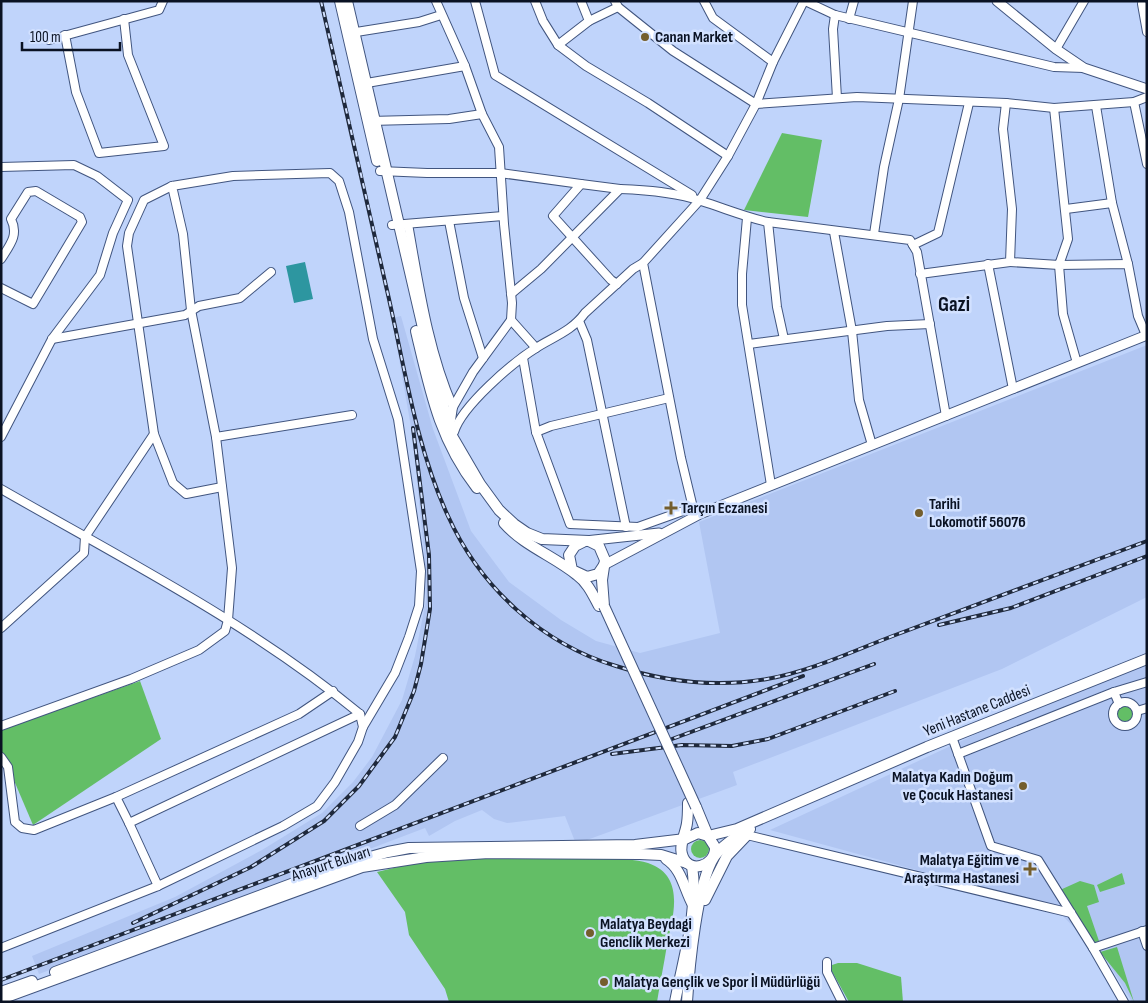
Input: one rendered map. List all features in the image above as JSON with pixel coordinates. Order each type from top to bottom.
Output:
[{"type":"main road","points":[[340,1],[350,32],[383,171],[399,225],[450,435],[466,474],[506,526],[520,538],[576,574],[587,577],[593,576],[602,570],[604,565]]},
{"type":"main road","points":[[347,1],[350,32]]},
{"type":"main road","points":[[450,435],[480,484],[499,510],[514,524],[527,533],[542,539],[584,541],[594,543],[602,550],[604,565],[602,606]]},
{"type":"main road","points":[[584,541],[574,546],[569,555],[570,565],[602,606],[692,805],[715,847],[714,857],[705,878],[687,1002]]},
{"type":"main road","name":"Yeni Hastane Caddesi","points":[[708,836],[737,829],[819,792],[1147,659]]},
{"type":"main road","name":"Yeni Hastane Caddesi","points":[[714,857],[733,838],[819,792]]},
{"type":"main road","points":[[675,1002],[693,906],[695,883],[690,865],[681,850],[685,840],[692,805]]},
{"type":"main road","points":[[698,919],[707,894],[728,856],[758,824]]},
{"type":"main road","points":[[685,840],[698,833],[708,836]]},
{"type":"main road","name":"Anayurt Bulvarı","points":[[1,992],[346,864],[388,852],[417,848],[462,846],[635,845],[685,840]]},
{"type":"main road","name":"Anayurt Bulvarı","points":[[1,999],[311,884],[380,863],[490,853],[662,855],[690,865]]},
{"type":"main road","points":[[662,855],[680,871],[684,888],[693,906]]},
{"type":"main road","points":[[690,865],[703,866],[714,857]]},
{"type":"street","points":[[49,40],[158,10],[163,1]]},
{"type":"street","points":[[436,1],[466,66],[482,114],[499,147],[503,216],[511,294],[511,320],[483,358],[453,407],[450,435]]},
{"type":"street","points":[[475,1],[495,74],[700,200]]},
{"type":"street","points":[[534,1],[543,21],[558,45],[586,66],[648,103],[728,156]]},
{"type":"street","points":[[581,1],[589,21]]},
{"type":"street","points":[[704,1],[713,18],[773,62]]},
{"type":"street","points":[[450,435],[466,408],[523,358],[536,348],[560,336],[579,321],[585,313],[617,284],[643,263],[700,200],[728,156],[756,104],[773,62],[805,1],[835,15],[849,19],[1054,67],[1084,68]]},
{"type":"street","points":[[849,19],[854,1]]},
{"type":"street","points":[[874,234],[884,167],[899,99],[914,1]]},
{"type":"street","points":[[1056,49],[1084,1]]},
{"type":"street","points":[[999,2],[1056,49],[1084,68],[1147,90]]},
{"type":"street","points":[[558,45],[589,21],[616,4],[674,51],[756,104],[837,98],[1006,103],[1054,108],[1134,102],[1147,97]]},
{"type":"street","points":[[1142,4],[1147,32]]},
{"type":"street","points":[[350,32],[419,22],[441,14]]},
{"type":"street","points":[[835,15],[833,29],[837,98]]},
{"type":"street","points":[[65,36],[76,92],[99,153],[164,146],[128,55],[124,19]]},
{"type":"street","points":[[363,83],[466,66]]},
{"type":"street","points":[[913,245],[938,233],[969,102]]},
{"type":"street","points":[[1134,102],[1147,164]]},
{"type":"street","points":[[1006,103],[1004,129],[1012,209],[1010,262]]},
{"type":"street","points":[[523,358],[536,432],[570,524],[626,527],[638,526],[694,512],[772,485],[1147,335],[1138,316],[1128,264],[1112,203],[1096,106]]},
{"type":"street","points":[[1054,108],[1068,239],[1059,265],[1063,314],[1077,363]]},
{"type":"street","points":[[371,120],[449,119],[482,114]]},
{"type":"street","points":[[1,167],[74,165],[97,176],[128,200],[113,233],[100,275],[52,339],[1,437]]},
{"type":"street","points":[[383,171],[500,173],[620,189],[655,191],[700,200],[748,218],[768,222],[834,232],[874,234],[910,240],[917,252],[946,416]]},
{"type":"street","points":[[1,948],[158,886],[283,826],[317,806],[335,782],[358,742],[363,727],[398,664],[419,606],[421,579],[398,419],[373,339],[349,212],[339,181],[330,173],[233,176],[172,186],[144,200],[129,233],[127,246],[154,434],[174,483],[186,494],[222,487]]},
{"type":"street","points":[[581,184],[553,216],[611,280],[617,284]]},
{"type":"street","points":[[1,726],[132,679],[199,650],[225,632],[228,620],[232,568],[216,437],[191,310],[182,234],[172,186]]},
{"type":"street","points":[[511,294],[541,269],[620,189]]},
{"type":"street","points":[[1,259],[14,238],[16,228],[11,219],[28,192],[36,191],[80,218],[82,222],[33,304],[1,288]]},
{"type":"street","points":[[1066,209],[1112,203]]},
{"type":"street","points":[[453,407],[445,389],[399,225],[503,216]]},
{"type":"street","points":[[748,218],[742,284],[749,344],[772,485]]},
{"type":"street","points":[[448,221],[464,298],[483,358]]},
{"type":"street","points":[[768,222],[777,307],[784,339]]},
{"type":"street","points":[[834,232],[852,330],[859,400],[872,445]]},
{"type":"street","points":[[920,274],[1010,262],[1059,265],[1128,264]]},
{"type":"street","points":[[643,263],[681,458],[694,512]]},
{"type":"street","points":[[988,264],[1013,389]]},
{"type":"street","points":[[52,339],[185,315],[191,310],[240,298],[271,272]]},
{"type":"street","points":[[511,320],[536,348]]},
{"type":"street","points":[[579,321],[587,340],[626,527]]},
{"type":"street","points":[[749,344],[887,326],[930,324]]},
{"type":"street","points":[[536,432],[551,426],[669,398]]},
{"type":"street","points":[[216,437],[352,415]]},
{"type":"street","points":[[1,628],[84,553],[85,537],[154,434]]},
{"type":"street","points":[[1,489],[228,620],[272,648],[334,692],[360,714],[363,727]]},
{"type":"street","points":[[604,565],[665,532],[694,512]]},
{"type":"street","points":[[584,541],[665,532]]},
{"type":"street","points":[[958,754],[1114,692],[1147,682]]},
{"type":"street","points":[[1,757],[8,767],[15,822],[22,828],[34,830],[116,797],[299,714],[334,692]]},
{"type":"street","points":[[1114,692],[1119,704],[1114,714],[1119,724],[1127,726],[1134,722],[1136,711],[1130,703],[1119,704]]},
{"type":"street","points":[[1136,711],[1147,708]]},
{"type":"street","points":[[129,824],[360,714]]},
{"type":"street","points":[[952,737],[992,846],[1038,860],[1094,948],[1124,1002]]},
{"type":"street","points":[[360,826],[395,805],[443,758]]},
{"type":"street","points":[[116,797],[158,886]]},
{"type":"street","points":[[747,835],[1071,913]]},
{"type":"street","points":[[1094,948],[1144,931],[1147,946]]},
{"type":"street","points":[[827,962],[827,972],[842,1002]]},
{"type":"shaded area","points":[[305,262],[313,299],[294,303],[286,266]]},
{"type":"shaded area","points":[[401,316],[433,429],[471,531],[509,582],[561,620],[596,641],[640,653],[720,633],[699,522],[1147,345],[1147,597],[1002,669],[733,772],[737,785],[576,844],[565,816],[507,823],[494,819],[482,810],[455,821],[429,836],[425,828],[39,974],[32,956],[175,897],[262,850],[322,813],[353,782],[372,757],[402,700],[415,656],[426,600],[424,550],[412,433],[392,318]]},
{"type":"shaded area","name":"Malatya Eğitim ve Araştırma Hastanesi","points":[[1147,664],[1147,1002],[1132,1002],[1107,961],[1055,908],[770,830],[1000,723]]},
{"type":"green space","points":[[782,133],[822,140],[808,217],[744,210]]},
{"type":"green space","points":[[140,681],[161,739],[33,825],[1,750],[1,730]]},
{"type":"green space","points":[[1126,705],[1132,708],[1135,714],[1132,720],[1126,723],[1120,720],[1117,714],[1120,708]]},
{"type":"green space","points":[[700,840],[706,843],[709,849],[706,855],[700,858],[694,855],[691,849],[694,843]]},
{"type":"green space","points":[[613,858],[638,861],[648,863],[660,869],[668,877],[674,898],[674,910],[657,1002],[449,1002],[445,989],[409,935],[405,912],[377,872],[431,859]]},
{"type":"green space","points":[[1122,873],[1125,884],[1100,892],[1097,885]]},
{"type":"green space","points":[[1080,881],[1094,885],[1099,902],[1087,906],[1099,941],[1093,943],[1060,890]]},
{"type":"green space","points":[[1117,947],[1134,1002],[1125,983],[1100,952]]},
{"type":"green space","points":[[838,963],[857,963],[901,977],[903,1002],[849,1002],[829,966]]},
{"type":"railway","points":[[321,1],[411,403],[427,461],[448,516],[461,542],[477,566],[496,589],[539,628],[589,656],[635,672],[691,682],[748,682],[784,675],[817,665],[1147,541]]},
{"type":"railway","points":[[133,923],[251,867],[324,821],[359,786],[395,737],[414,691],[421,664],[430,609],[429,555],[413,428]]},
{"type":"railway","points":[[939,625],[1011,608],[1147,556]]},
{"type":"railway","points":[[664,742],[874,664]]},
{"type":"railway","points":[[1,980],[803,676]]},
{"type":"railway","points":[[612,754],[682,745],[732,746],[768,739],[895,691]]},
{"type":"place","name":"Canan Market","points":[[645,37]]},
{"type":"place","name":"Tarçın Eczanesi","points":[[671,508]]},
{"type":"place","name":"Tarihi Lokomotif 56076","points":[[919,513]]},
{"type":"place","name":"Malatya Kadın Doğum ve Çocuk Hastanesi","points":[[1023,786]]},
{"type":"place","name":"Malatya Eğitim ve Araştırma Hastanesi","points":[[1030,869]]},
{"type":"place","name":"Malatya Beydagi Genclik Merkezi","points":[[590,933]]},
{"type":"place","name":"Malatya Gençlik ve Spor İl Müdürlüğü","points":[[604,982]]},
{"type":"district","name":"Gazi","points":[[954,304]]}]
